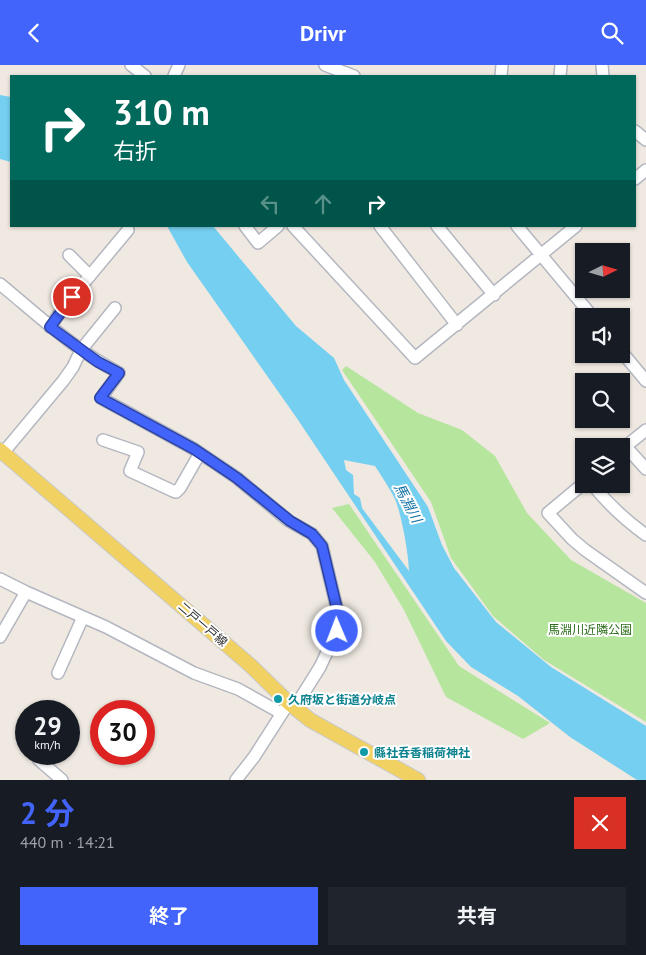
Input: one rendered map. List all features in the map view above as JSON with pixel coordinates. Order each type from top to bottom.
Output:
[{"type":"main road","name":"二戸一戸線","points":[[2,451],[250,665],[289,708],[418,780]]},
{"type":"street","points":[[131,65],[144,75]]},
{"type":"street","points":[[325,65],[346,72]]},
{"type":"street","points":[[636,132],[646,140]]},
{"type":"street","points":[[636,178],[646,170]]},
{"type":"street","points":[[246,227],[258,243],[277,227]]},
{"type":"street","points":[[294,227],[415,358],[575,227]]},
{"type":"street","points":[[381,227],[457,325]]},
{"type":"street","points":[[438,227],[494,295]]},
{"type":"street","points":[[518,227],[585,308]]},
{"type":"street","points":[[50,327],[128,229]]},
{"type":"street","points":[[69,255],[90,276]]},
{"type":"street","points":[[0,284],[50,327],[98,362],[119,373],[100,398],[200,453],[237,478],[290,521],[312,534],[322,546],[338,613],[337,631],[320,667],[236,780]]},
{"type":"street","points":[[2,451],[63,381],[82,350],[115,308]]},
{"type":"street","points":[[630,362],[646,381]]},
{"type":"street","points":[[630,444],[646,430]]},
{"type":"street","points":[[103,440],[138,452],[130,471],[176,492],[200,453]]},
{"type":"street","points":[[630,454],[646,469]]},
{"type":"street","points":[[575,490],[548,513],[585,550],[646,593]]},
{"type":"street","points":[[599,493],[628,523],[646,535]]},
{"type":"street","points":[[0,579],[106,627],[194,673],[289,708]]},
{"type":"street","points":[[0,637],[26,592]]},
{"type":"street","points":[[58,673],[83,617]]},
{"type":"street","points":[[44,765],[59,779]]},
{"type":"green space","name":"馬淵川近隣公園","points":[[346,366],[418,413],[462,430],[495,456],[527,513],[571,560],[646,603],[646,722],[544,660],[493,616],[451,558],[431,502],[342,370]]},
{"type":"green space","points":[[349,504],[459,666],[550,723],[523,739],[446,697],[404,610],[375,562],[332,508]]},
{"type":"water","points":[[0,95],[10,97],[10,162],[0,159]]},
{"type":"water","name":"馬淵川","points":[[168,227],[214,227],[296,326],[334,358],[344,380],[428,507],[442,545],[454,568],[496,622],[551,667],[646,726],[646,780],[637,780],[570,737],[518,696],[471,667],[446,641],[296,417],[187,262]],"holes":[[[344,460],[375,466],[390,490],[400,514],[408,555],[409,571],[362,508],[360,498],[354,494],[353,475],[346,470]]]},
{"type":"place","name":"久府坂と街道分岐点","points":[[278,699]]},
{"type":"place","name":"縣社呑香稲荷神社","points":[[364,752]]},
{"type":"route","points":[[72,297],[50,327],[98,362],[119,373],[100,398],[194,449],[237,478],[290,521],[312,534],[322,546],[338,613],[337,631]]}]
